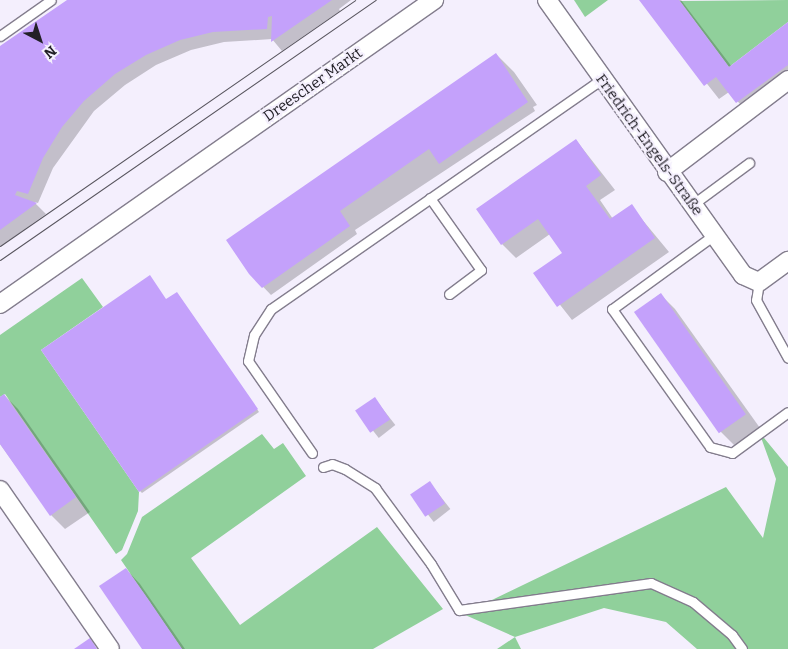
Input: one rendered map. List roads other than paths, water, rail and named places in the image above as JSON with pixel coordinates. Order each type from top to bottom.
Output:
[{"type":"street","name":"Dreescher Markt","points":[[0,304],[434,0]]},
{"type":"street","name":"Friedrich-Engels-Straße","points":[[547,0],[667,172],[743,275],[759,282]]},
{"type":"street","points":[[667,172],[788,80]]},
{"type":"street","points":[[759,282],[788,261]]},
{"type":"street","points":[[0,490],[110,649]]},
{"type":"lane","points":[[0,36],[51,0]]},
{"type":"lane","points":[[312,453],[248,362],[254,335],[271,309],[602,79]]},
{"type":"lane","points":[[692,205],[748,163]]},
{"type":"lane","points":[[430,198],[481,270],[449,294]]},
{"type":"lane","points":[[714,235],[612,309],[710,447],[732,453],[787,416]]},
{"type":"lane","points":[[759,282],[756,300],[788,358]]},
{"type":"lane","points":[[323,467],[332,464],[375,488],[431,564],[459,610],[651,583],[693,602],[732,635],[742,649]]},
{"type":"tram line","points":[[0,246],[355,0]]},
{"type":"tram line","points":[[0,260],[376,0]]}]
